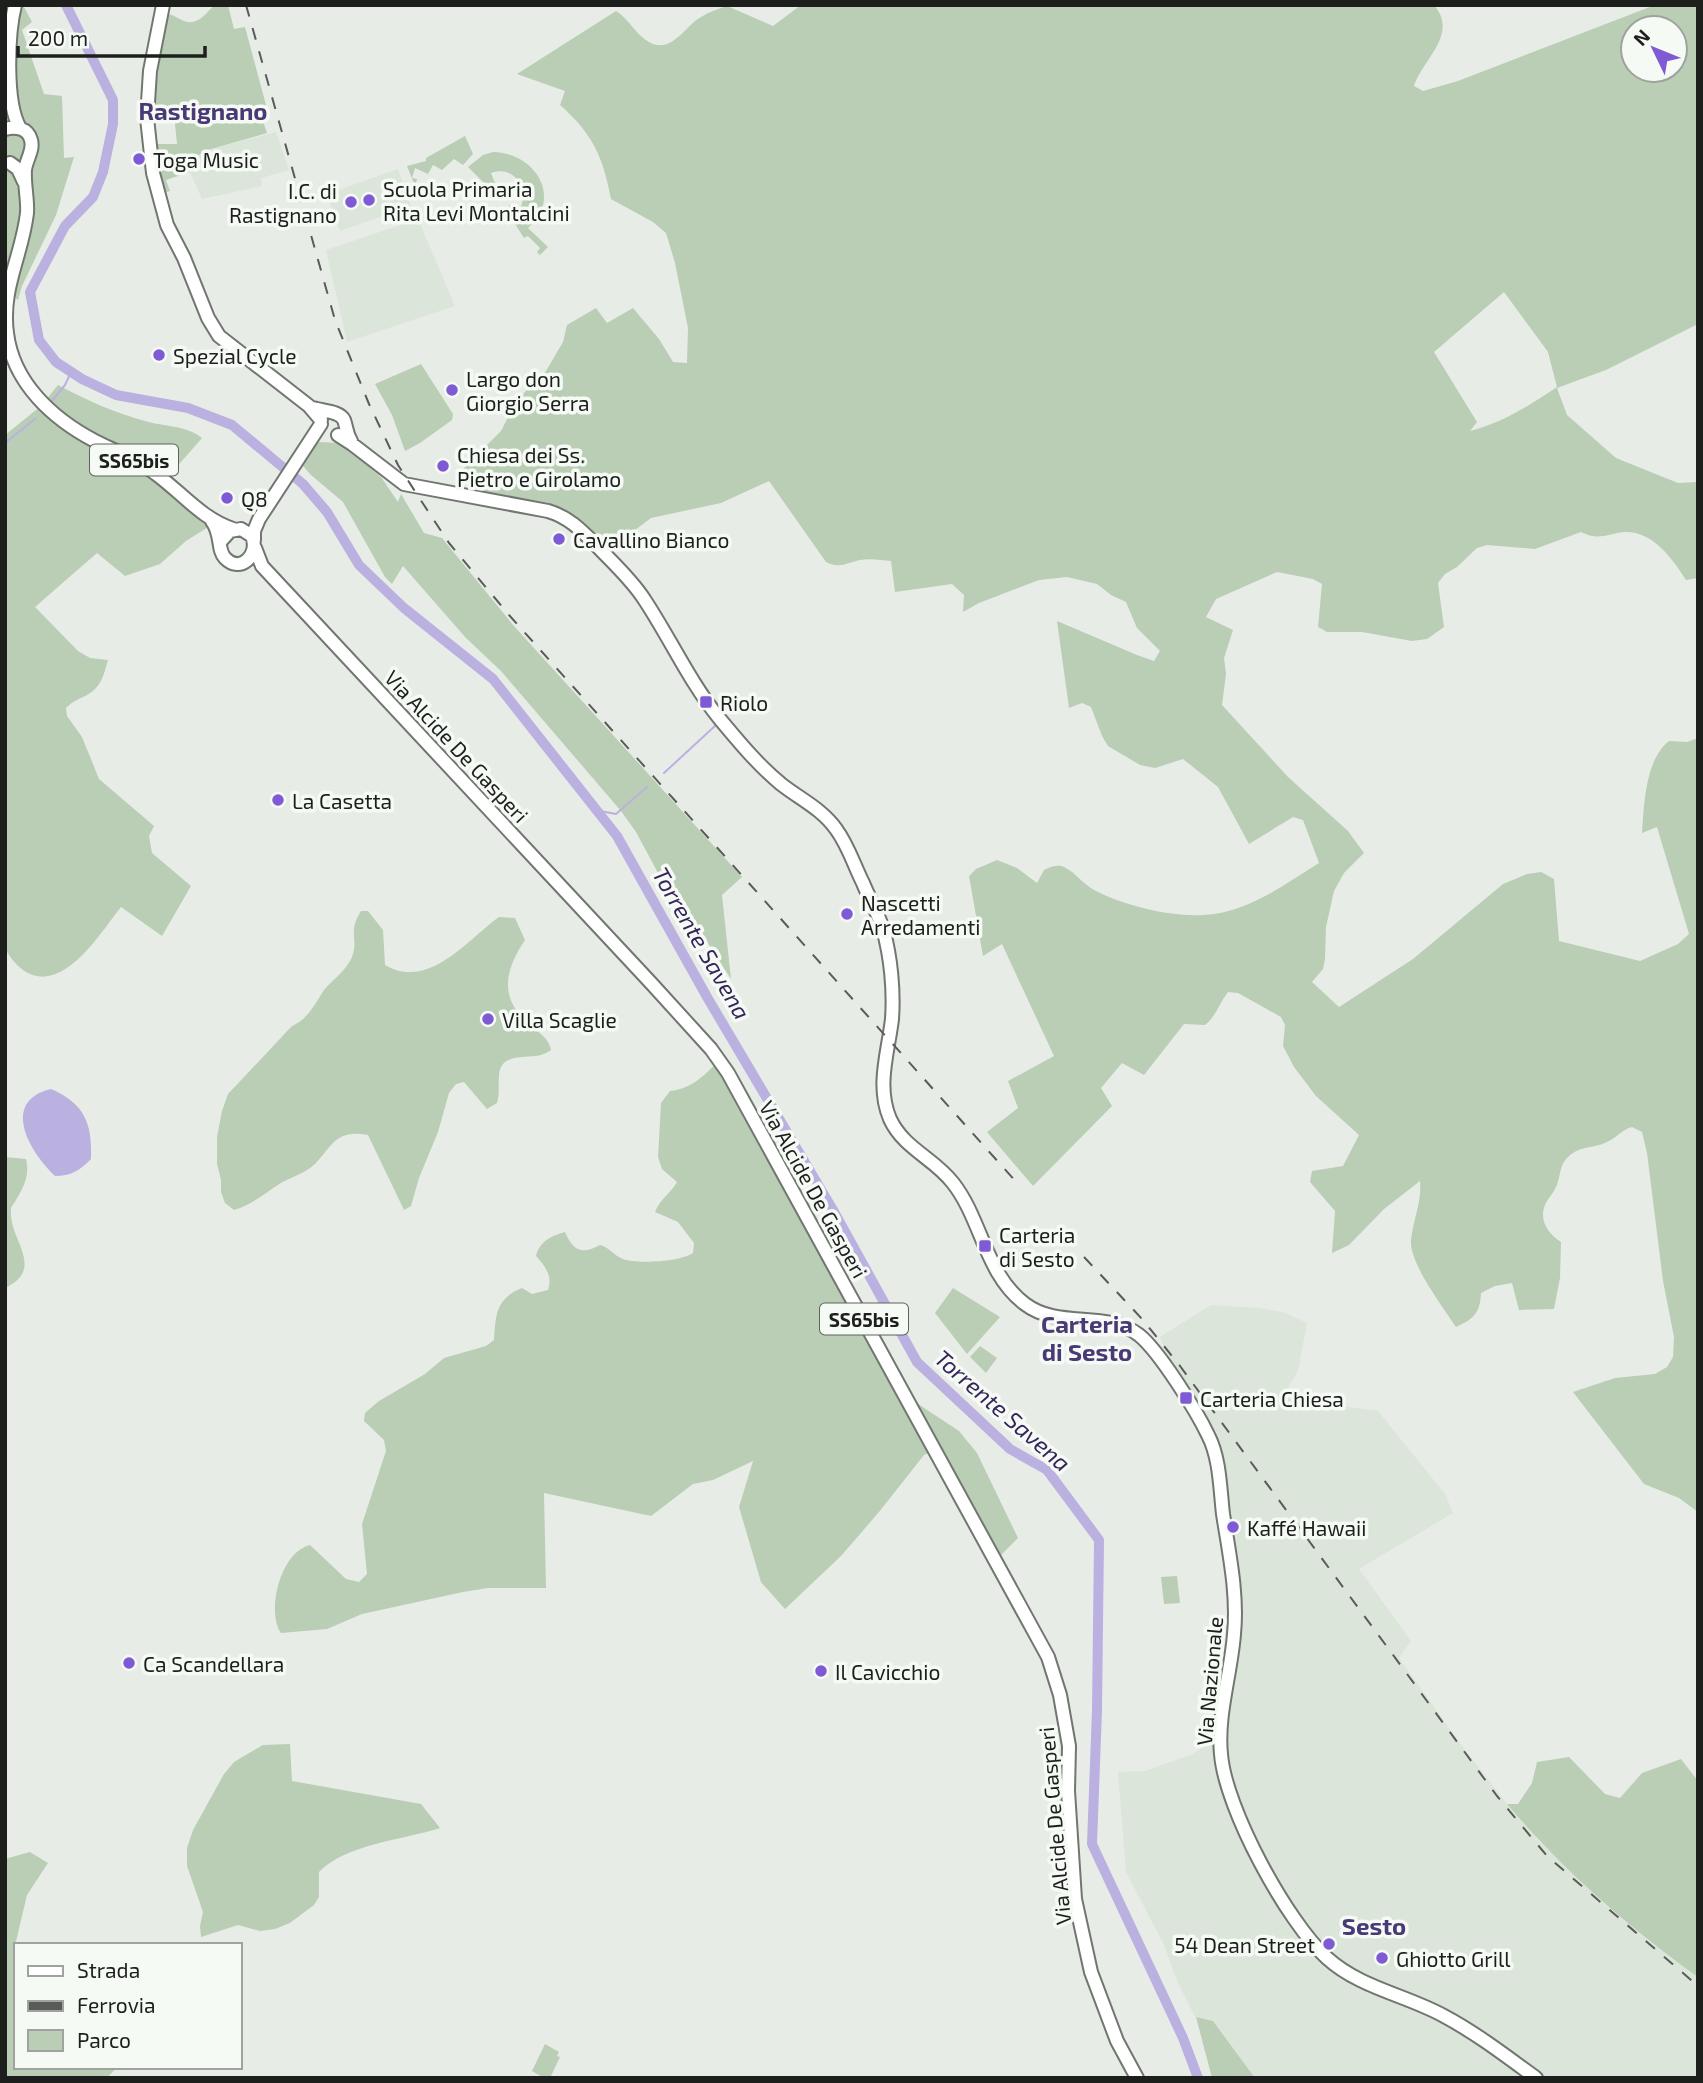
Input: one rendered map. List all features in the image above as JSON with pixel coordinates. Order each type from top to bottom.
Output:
[{"type":"main road","points":[[15,5],[9,41],[14,111],[20,128]]},
{"type":"main road","points":[[163,5],[150,71],[147,118],[153,173],[167,225],[216,333],[309,406],[330,426],[309,441],[259,519],[254,531],[252,556],[246,561]]},
{"type":"main road","points":[[5,129],[14,111]]},
{"type":"main road","points":[[5,129],[20,128],[27,132],[32,146],[27,157],[17,163],[8,162]]},
{"type":"main road","name":"SS65bis","points":[[27,157],[24,182],[27,212],[20,248],[8,283],[6,332],[16,364],[45,406],[93,440],[155,472],[212,521],[218,529],[221,553],[228,561],[237,564],[246,561]]},
{"type":"main road","points":[[8,162],[18,170],[24,182]]},
{"type":"main road","name":"Via Nazionale","points":[[330,426],[404,484],[548,511],[561,515],[576,526],[633,584],[695,687],[748,752],[787,789],[821,813],[838,831],[882,927],[888,953],[892,1008],[884,1069],[884,1099],[888,1113],[903,1140],[946,1175],[956,1187],[995,1266],[1018,1298],[1036,1311],[1047,1315],[1110,1322],[1134,1331],[1155,1352],[1209,1435],[1215,1454],[1235,1615],[1221,1726],[1222,1763],[1228,1790],[1242,1824],[1275,1886],[1295,1920],[1318,1949],[1339,1968],[1367,1983],[1445,2016],[1536,2078]]},
{"type":"main road","points":[[220,542],[226,533],[251,526],[259,519]]},
{"type":"main road","points":[[212,521],[237,529]]},
{"type":"main road","name":"SS65bis","points":[[237,529],[249,533],[254,544]]},
{"type":"main road","name":"Via Alcide De Gasperi","points":[[254,544],[262,566]]},
{"type":"main road","name":"Via Alcide De Gasperi","points":[[246,561],[255,561],[262,566],[651,983],[729,1073],[1048,1657],[1069,1746],[1068,1791],[1075,1899],[1093,1978],[1117,2041],[1137,2078]]},
{"type":"shaded area","points":[[276,132],[289,170],[261,178],[262,186],[202,199],[190,172],[195,158],[204,151]]},
{"type":"shaded area","name":"Scuola Primaria Rita Levi Montalcini","points":[[398,169],[411,206],[340,231],[327,194]]},
{"type":"shaded area","points":[[418,219],[455,306],[347,342],[326,250]]},
{"type":"shaded area","points":[[51,1089],[79,1108],[90,1135],[91,1159],[75,1172],[61,1176],[55,1176],[45,1166],[24,1128],[26,1104],[35,1095]]},
{"type":"shaded area","points":[[1211,1305],[1283,1312],[1307,1323],[1298,1371],[1289,1386],[1290,1399],[1378,1411],[1445,1494],[1453,1513],[1359,1569],[1411,1641],[1399,1658],[1507,1804],[1537,1839],[1616,1915],[1698,1977],[1698,2078],[1255,2078],[1213,2021],[1195,2017],[1177,1981],[1164,1945],[1126,1872],[1118,1772],[1145,1771],[1193,1754],[1213,1740],[1227,1671],[1235,1579],[1211,1441],[1217,1433],[1176,1376],[1160,1337]]},
{"type":"green space","points":[[5,5],[23,5],[32,22],[22,30],[44,94],[62,96],[64,158],[74,157],[56,215],[18,300],[5,289]]},
{"type":"green space","points":[[214,5],[228,5],[234,29],[245,27],[266,105],[258,106],[267,133],[204,151],[195,158],[190,172],[166,180],[170,191],[164,193],[158,169],[167,167],[166,154],[158,154],[158,144],[177,144],[174,115],[153,117],[155,79],[167,14],[193,22]]},
{"type":"green space","points":[[801,5],[1434,5],[1441,16],[1443,26],[1437,46],[1414,86],[1423,91],[1458,81],[1619,19],[1619,84],[1689,84],[1689,14],[1632,14],[1655,5],[1698,5],[1698,324],[1606,370],[1557,388],[1567,415],[1616,458],[1678,483],[1698,482],[1698,578],[1686,580],[1661,547],[1644,536],[1624,532],[1598,536],[1581,532],[1535,549],[1487,545],[1477,548],[1438,583],[1444,627],[1427,639],[1412,641],[1362,632],[1327,632],[1318,627],[1322,584],[1313,579],[1277,572],[1216,599],[1206,617],[1233,630],[1224,658],[1226,674],[1222,705],[1288,777],[1348,831],[1364,853],[1344,873],[1334,891],[1326,927],[1323,969],[1312,982],[1339,1007],[1413,959],[1503,884],[1527,874],[1541,872],[1554,879],[1559,941],[1640,961],[1678,944],[1689,934],[1657,827],[1642,833],[1644,809],[1650,771],[1661,749],[1669,741],[1687,742],[1698,738],[1698,1512],[1679,1498],[1644,1484],[1573,1392],[1615,1378],[1655,1374],[1667,1367],[1673,1357],[1674,1337],[1663,1281],[1642,1132],[1628,1128],[1604,1143],[1573,1153],[1563,1164],[1556,1187],[1543,1213],[1548,1230],[1561,1242],[1560,1278],[1554,1309],[1519,1310],[1512,1283],[1495,1286],[1481,1293],[1475,1315],[1456,1327],[1428,1285],[1412,1250],[1411,1240],[1420,1196],[1420,1181],[1384,1209],[1349,1245],[1332,1253],[1335,1211],[1310,1182],[1312,1171],[1343,1166],[1359,1135],[1316,1096],[1294,1067],[1283,1046],[1285,1025],[1281,1017],[1238,993],[1228,992],[1205,1025],[1184,1024],[1144,1075],[1122,1063],[1101,1088],[1112,1106],[1033,1186],[987,1132],[1018,1108],[1008,1081],[1054,1056],[1002,944],[983,956],[969,876],[976,869],[997,860],[1017,868],[1037,883],[1044,870],[1062,866],[1094,890],[1118,901],[1161,912],[1203,915],[1249,904],[1319,863],[1303,820],[1293,817],[1249,844],[1218,787],[1183,759],[1155,768],[1140,765],[1108,746],[1091,707],[1082,703],[1069,708],[1057,621],[1154,661],[1160,651],[1137,628],[1126,602],[1097,584],[1067,577],[1039,580],[963,612],[964,595],[952,584],[895,592],[891,561],[864,559],[839,565],[826,562],[769,481],[721,503],[651,518],[606,552],[572,523],[464,489],[470,486],[461,471],[501,431],[517,400],[546,371],[563,342],[567,325],[596,308],[607,323],[633,308],[659,339],[673,362],[687,363],[688,328],[666,233],[653,222],[611,199],[595,147],[581,126],[560,105],[565,91],[517,74],[616,11],[644,39],[664,45],[677,38],[701,17],[727,6],[773,26]],"holes":[[[1504,292],[1548,352],[1557,387],[1526,407],[1470,431],[1477,422],[1434,352]]]},
{"type":"green space","points":[[465,136],[473,154],[463,165],[454,159],[442,170],[433,165],[428,174],[415,168],[412,178],[417,179],[415,186],[407,166],[426,161],[426,158]]},
{"type":"green space","points":[[493,152],[522,160],[540,179],[544,191],[543,204],[538,216],[528,228],[548,247],[540,255],[537,252],[540,248],[528,236],[524,238],[506,210],[510,205],[520,211],[525,192],[519,182],[507,172],[497,171],[491,173],[495,183],[489,188],[468,167],[483,155]]},
{"type":"green space","points":[[421,364],[453,414],[452,420],[405,451],[392,415],[375,384]]},
{"type":"green space","points":[[58,385],[123,414],[182,428],[202,438],[174,470],[168,483],[213,524],[186,541],[160,564],[125,576],[97,553],[35,607],[78,651],[90,658],[108,660],[99,685],[66,708],[67,716],[82,737],[99,779],[154,826],[149,836],[152,853],[191,886],[162,936],[121,907],[80,957],[54,975],[40,977],[23,970],[5,948],[5,435],[41,406]]},
{"type":"green space","points":[[317,442],[342,443],[381,477],[398,502],[401,494],[424,533],[442,538],[513,625],[742,877],[722,895],[731,979],[685,908],[658,873],[636,832],[621,811],[501,671],[466,638],[403,566],[392,584],[385,577],[343,502],[311,475],[294,456],[300,448]]},
{"type":"green space","points":[[361,911],[368,911],[383,930],[385,965],[401,971],[417,972],[447,959],[499,917],[515,918],[525,940],[509,974],[509,995],[520,1015],[546,1039],[551,1050],[541,1055],[515,1058],[504,1063],[499,1075],[497,1103],[487,1109],[464,1082],[456,1084],[449,1093],[411,1206],[404,1210],[368,1135],[349,1134],[336,1140],[311,1167],[234,1210],[225,1203],[217,1164],[217,1137],[228,1094],[292,1026],[304,1018],[324,990],[346,967],[354,950],[354,930]]},
{"type":"green space","points":[[725,1055],[781,1166],[909,1398],[959,1431],[977,1453],[1018,1538],[995,1561],[932,1451],[924,1455],[841,1556],[785,1609],[761,1582],[739,1507],[753,1461],[713,1480],[693,1484],[651,1516],[544,1493],[546,1588],[488,1588],[463,1592],[362,1614],[327,1629],[281,1633],[275,1611],[279,1584],[284,1570],[300,1550],[310,1545],[346,1579],[359,1582],[367,1574],[362,1524],[386,1451],[384,1440],[364,1421],[365,1413],[379,1401],[425,1374],[444,1358],[486,1346],[494,1340],[499,1309],[513,1292],[522,1288],[532,1294],[548,1290],[549,1276],[536,1256],[543,1243],[565,1232],[571,1243],[579,1249],[588,1250],[600,1245],[629,1261],[669,1260],[693,1253],[694,1243],[678,1222],[655,1212],[677,1182],[662,1169],[658,1157],[661,1103],[670,1091],[693,1083]]},
{"type":"green space","points":[[5,1157],[26,1159],[27,1175],[11,1210],[25,1262],[17,1280],[5,1288]]},
{"type":"green space","points":[[953,1288],[1000,1317],[967,1354],[935,1313]]},
{"type":"green space","points":[[980,1346],[997,1358],[986,1373],[970,1357]]},
{"type":"green space","points":[[1177,1576],[1180,1603],[1164,1604],[1161,1577]]},
{"type":"green space","points":[[290,1744],[292,1781],[421,1804],[440,1828],[359,1849],[330,1863],[319,1872],[319,1897],[314,1905],[290,1923],[260,1931],[238,1925],[201,1937],[203,1912],[187,1866],[187,1848],[193,1830],[224,1774],[234,1762],[263,1745]]},
{"type":"green space","points":[[1569,1757],[1605,1794],[1620,1798],[1642,1773],[1681,1759],[1698,1781],[1698,1977],[1646,1938],[1597,1896],[1551,1852],[1507,1804],[1518,1804],[1532,1783],[1537,1762]]},
{"type":"green space","points":[[30,1852],[48,1863],[27,1895],[14,1943],[14,2069],[115,2069],[107,2078],[5,2078],[5,1859]]},
{"type":"green space","points":[[1196,2017],[1213,2021],[1255,2078],[1212,2078]]},
{"type":"green space","points":[[545,2044],[559,2052],[557,2056],[560,2057],[550,2078],[544,2078],[532,2071]]},
{"type":"waterway","name":"Torrente Savena","points":[[66,5],[113,100],[113,124],[103,172],[93,197],[65,226],[30,292],[39,340],[56,362],[82,379],[116,395],[188,408],[232,425],[303,484],[327,512],[359,565],[404,608],[493,679],[617,836],[707,997],[833,1210],[917,1362],[1010,1449],[1047,1470],[1099,1540],[1092,1844],[1183,2038],[1198,2078]]},
{"type":"waterway","points":[[52,401],[65,385],[71,372]]},
{"type":"waterway","points":[[5,443],[35,419]]},
{"type":"waterway","points":[[664,773],[716,725]]},
{"type":"waterway","points":[[595,810],[616,814],[647,787]]},
{"type":"railway","points":[[246,5],[335,320],[369,404],[398,465],[418,496],[449,543],[509,615],[1018,1184]]},
{"type":"railway","points":[[1084,1257],[1143,1320],[1180,1366],[1497,1796],[1547,1856],[1698,1986]]},
{"type":"place","name":"Toga Music","points":[[139,159]]},
{"type":"place","name":"Scuola Primaria Rita Levi Montalcini","points":[[369,200]]},
{"type":"place","name":"I.C. di Rastignano","points":[[351,202]]},
{"type":"place","name":"Spezial Cycle","points":[[159,355]]},
{"type":"place","name":"Largo don Giorgio Serra","points":[[452,390]]},
{"type":"place","name":"Chiesa dei Ss. Pietro e Girolamo","points":[[443,466]]},
{"type":"place","name":"Q8","points":[[227,498]]},
{"type":"place","name":"Cavallino Bianco","points":[[559,539]]},
{"type":"place","name":"Riolo","points":[[706,702]]},
{"type":"place","name":"La Casetta","points":[[278,800]]},
{"type":"place","name":"Nascetti Arredamenti","points":[[847,914]]},
{"type":"place","name":"Villa Scaglie","points":[[488,1019]]},
{"type":"place","name":"Carteria di Sesto","points":[[985,1246]]},
{"type":"place","name":"Carteria Chiesa","points":[[1186,1398]]},
{"type":"place","name":"Kaffé Hawaii","points":[[1233,1527]]},
{"type":"place","name":"Ca Scandellara","points":[[129,1663]]},
{"type":"place","name":"Il Cavicchio","points":[[821,1671]]},
{"type":"place","name":"54 Dean Street","points":[[1329,1944]]},
{"type":"place","name":"Ghiotto Grill","points":[[1382,1958]]},
{"type":"district","name":"Rastignano","points":[[203,110]]},
{"type":"district","name":"Carteria di Sesto","points":[[1087,1337]]},
{"type":"district","name":"Sesto","points":[[1374,1925]]}]
